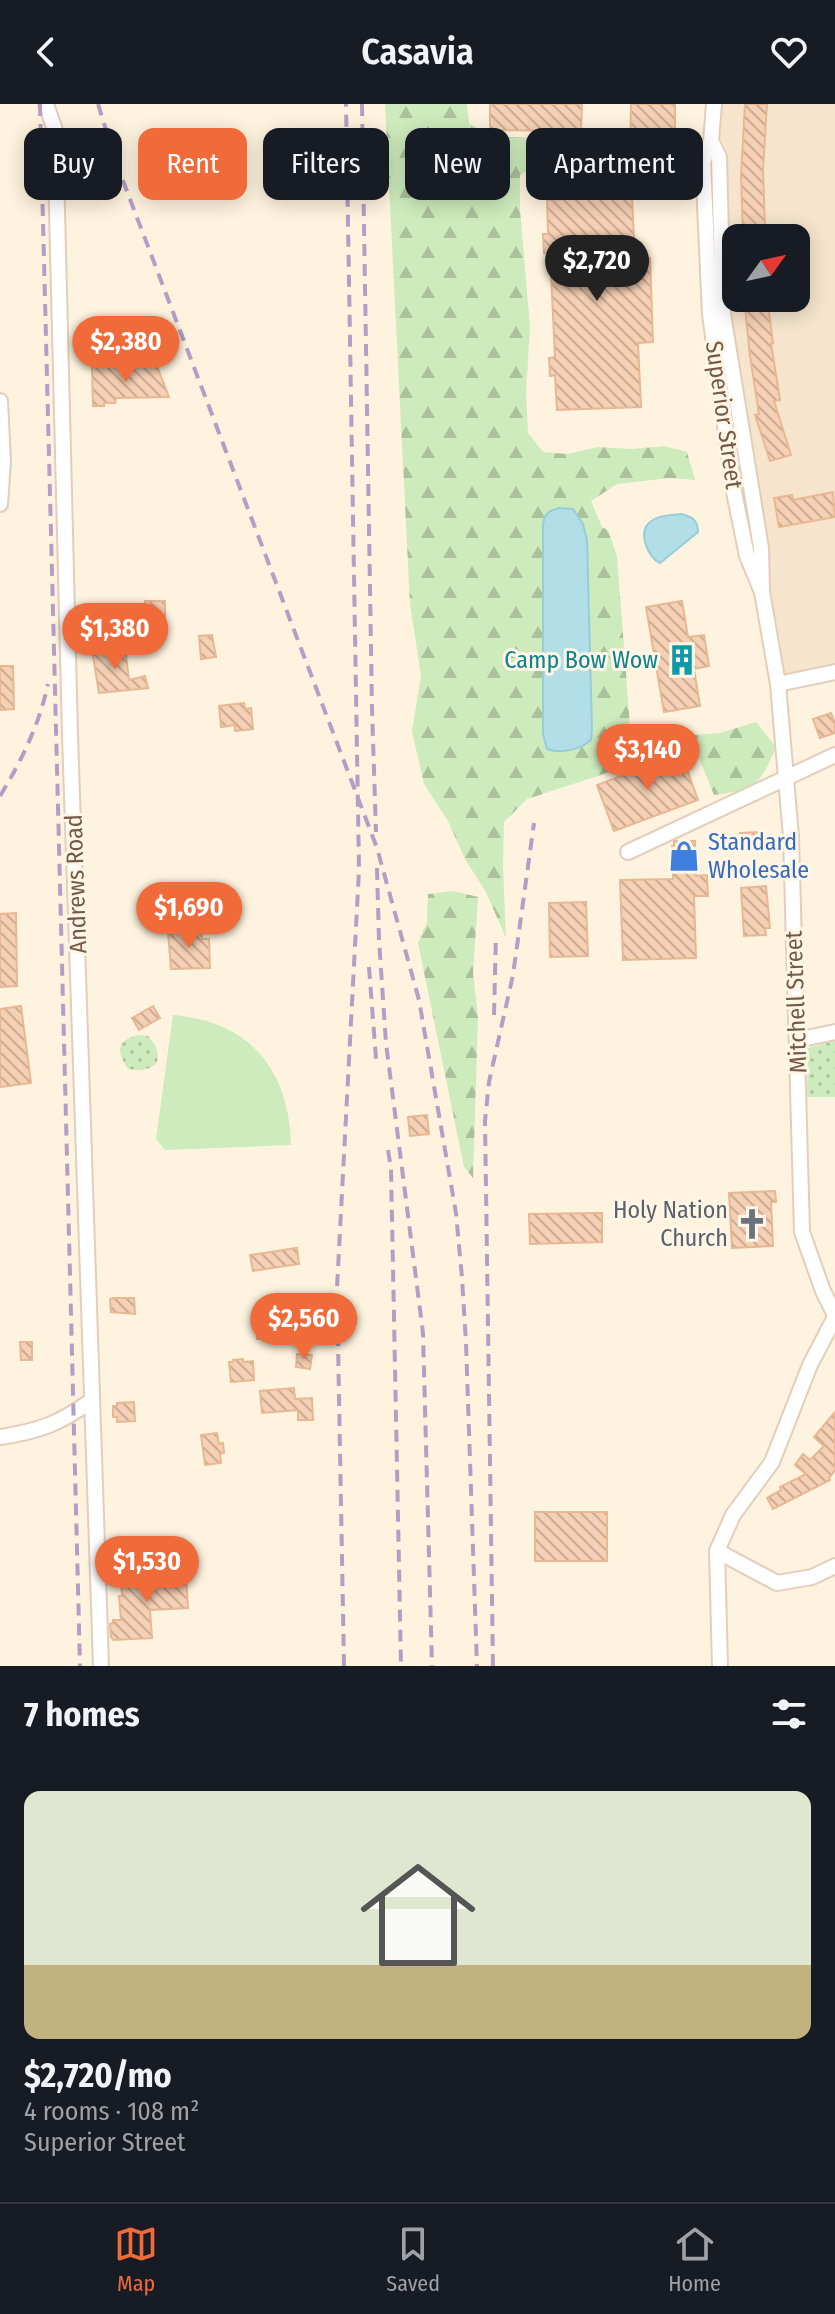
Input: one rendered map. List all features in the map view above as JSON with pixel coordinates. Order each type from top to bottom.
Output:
[{"type":"street","name":"Andrews Road","points":[[46,104],[55,130],[70,735],[101,1666]]},
{"type":"street","name":"Superior Street","points":[[714,104],[711,141],[703,162],[710,314],[735,499],[747,556],[762,592],[778,684]]},
{"type":"street","points":[[0,401],[3,461],[0,504]]},
{"type":"street","points":[[778,684],[835,672]]},
{"type":"street","name":"Mitchell Street","points":[[778,684],[787,779],[802,1232],[835,1316]]},
{"type":"street","points":[[628,852],[835,755]]},
{"type":"street","points":[[797,1040],[835,1032]]},
{"type":"street","points":[[720,1666],[717,1551],[733,1515],[772,1462],[810,1365],[835,1316]]},
{"type":"street","points":[[0,1437],[53,1425],[91,1401]]},
{"type":"street","points":[[717,1551],[777,1583],[812,1577],[835,1566]]},
{"type":"shaded area","points":[[714,104],[835,104],[835,672],[778,684],[710,314]]},
{"type":"green space","points":[[385,104],[467,104],[469,124],[478,128],[405,128],[405,200],[510,200],[510,137],[526,138],[526,171],[520,175],[520,210],[530,327],[526,393],[528,433],[543,452],[568,454],[598,447],[632,449],[664,446],[687,452],[695,480],[669,478],[617,484],[591,501],[602,527],[608,530],[617,556],[631,739],[636,754],[672,748],[693,735],[720,733],[756,722],[776,747],[760,778],[739,791],[714,795],[699,758],[677,750],[527,799],[504,822],[506,938],[486,892],[424,784],[412,731],[421,676],[410,604],[389,184],[389,128],[386,128]]},
{"type":"green space","points":[[454,891],[478,897],[473,973],[478,1017],[473,1178],[464,1167],[418,943],[427,922],[428,894]]},
{"type":"green space","points":[[173,1015],[224,1027],[244,1039],[260,1054],[283,1094],[291,1145],[165,1150],[156,1139]]},
{"type":"green space","points":[[139,1035],[148,1036],[153,1042],[157,1063],[143,1070],[128,1069],[121,1057],[120,1047],[126,1040]]},
{"type":"green space","points":[[835,1041],[835,1097],[807,1097],[808,1048]]},
{"type":"water","points":[[559,508],[573,509],[583,524],[587,540],[592,729],[591,740],[576,749],[564,751],[547,749],[543,734],[543,525],[547,514]]},
{"type":"water","points":[[681,514],[694,520],[698,532],[660,563],[646,545],[646,527],[656,518]]},
{"type":"building","points":[[490,104],[582,104],[581,128],[490,128]]},
{"type":"building","points":[[631,104],[675,104],[675,128],[630,128]]},
{"type":"building","points":[[745,104],[767,104],[763,170],[765,224],[743,224],[741,176]]},
{"type":"building","points":[[547,200],[632,200],[635,259],[650,258],[653,342],[638,343],[641,407],[557,410],[555,375],[550,376],[549,358],[555,357],[550,253],[544,253],[543,234],[548,234]]},
{"type":"building","points":[[745,312],[769,312],[780,400],[774,401],[791,455],[770,461],[755,415],[759,414]]},
{"type":"building","points":[[157,366],[169,397],[116,398],[115,403],[93,406],[92,367]]},
{"type":"building","points":[[833,492],[835,517],[779,527],[774,498],[792,495],[793,500]]},
{"type":"building","points":[[145,601],[165,601],[165,620],[145,618]]},
{"type":"building","name":"Camp Bow Wow","points":[[682,601],[688,637],[704,635],[709,666],[694,669],[700,706],[664,712],[646,607]]},
{"type":"building","points":[[212,635],[216,657],[201,659],[199,636]]},
{"type":"building","points":[[125,647],[129,680],[145,676],[148,688],[99,693],[92,650]]},
{"type":"building","points":[[0,666],[13,666],[14,709],[0,710]]},
{"type":"building","points":[[244,703],[245,709],[251,708],[253,729],[235,731],[235,725],[221,727],[219,706]]},
{"type":"building","points":[[831,713],[835,733],[820,738],[813,719]]},
{"type":"building","points":[[681,753],[698,800],[614,831],[597,785]]},
{"type":"building","points":[[760,832],[762,849],[741,850],[740,833]]},
{"type":"building","points":[[674,841],[695,841],[696,876],[707,875],[708,896],[694,896],[696,958],[623,960],[620,880],[673,879]]},
{"type":"building","points":[[766,886],[770,928],[765,928],[766,935],[744,936],[741,888]]},
{"type":"building","points":[[586,902],[588,956],[550,957],[549,903]]},
{"type":"building","points":[[16,913],[17,986],[0,987],[0,914]]},
{"type":"building","points":[[201,931],[202,939],[209,939],[210,968],[171,969],[168,932]]},
{"type":"building","points":[[21,1006],[31,1083],[0,1087],[0,1009]]},
{"type":"building","points":[[153,1006],[160,1018],[139,1030],[132,1018]]},
{"type":"building","points":[[427,1115],[429,1134],[410,1136],[408,1117]]},
{"type":"building","name":"Holy Nation Church","points":[[775,1191],[776,1202],[771,1202],[773,1246],[732,1248],[729,1193]]},
{"type":"building","points":[[602,1213],[602,1242],[530,1244],[529,1214]]},
{"type":"building","points":[[297,1248],[299,1264],[253,1271],[250,1255]]},
{"type":"building","points":[[134,1298],[135,1314],[111,1312],[110,1299]]},
{"type":"building","points":[[261,1321],[287,1321],[287,1339],[257,1339],[257,1324]]},
{"type":"building","points":[[20,1342],[32,1342],[32,1360],[21,1360]]},
{"type":"building","points":[[297,1354],[312,1355],[310,1369],[296,1367]]},
{"type":"building","points":[[243,1359],[243,1362],[253,1361],[254,1380],[231,1382],[229,1362]]},
{"type":"building","points":[[294,1388],[295,1399],[312,1398],[313,1420],[298,1420],[298,1410],[262,1413],[260,1391]]},
{"type":"building","points":[[134,1402],[135,1421],[117,1422],[117,1417],[113,1417],[113,1406]]},
{"type":"building","points":[[835,1412],[835,1470],[830,1480],[773,1509],[767,1498],[781,1490],[780,1487],[806,1474],[795,1465],[803,1454],[810,1460],[824,1446],[814,1437]]},
{"type":"building","points":[[217,1433],[219,1444],[223,1443],[221,1463],[205,1465],[201,1435]]},
{"type":"building","points":[[535,1512],[607,1512],[607,1561],[535,1561]]},
{"type":"building","points":[[186,1575],[188,1608],[150,1610],[152,1638],[113,1640],[110,1624],[113,1620],[121,1620],[121,1578]]},
{"type":"railway","points":[[40,104],[80,1666]]},
{"type":"railway","points":[[98,104],[117,165],[377,848],[419,1000],[456,1213],[462,1278],[477,1666]]},
{"type":"railway","points":[[344,1666],[337,1288],[359,870],[346,104]]},
{"type":"railway","points":[[362,104],[376,832]]},
{"type":"railway","points":[[0,796],[29,742],[48,684]]},
{"type":"railway","points":[[493,1666],[485,1121],[489,1082],[513,975],[534,823]]},
{"type":"railway","points":[[377,868],[386,1043],[423,1333],[432,1666]]},
{"type":"railway","points":[[494,1015],[496,935]]},
{"type":"railway","points":[[369,967],[376,1059]]},
{"type":"railway","points":[[388,1150],[391,1168],[401,1666]]},
{"type":"place","name":"Camp Bow Wow","points":[[682,660]]},
{"type":"place","name":"Standard Wholesale","points":[[684,856]]},
{"type":"place","name":"Holy Nation Church","points":[[752,1224]]}]
